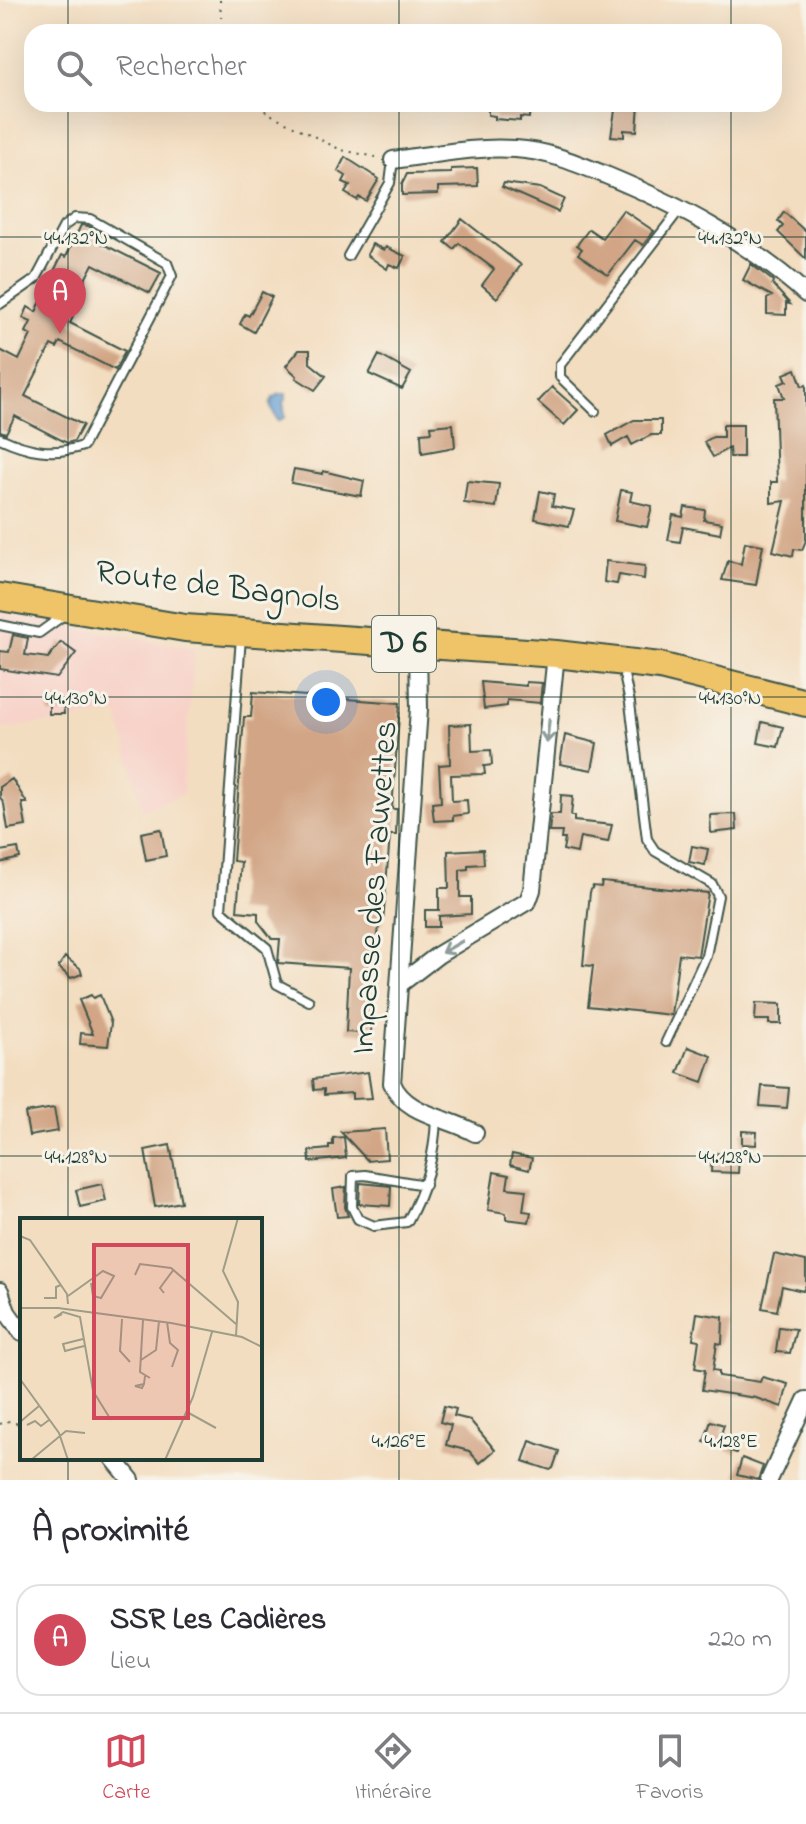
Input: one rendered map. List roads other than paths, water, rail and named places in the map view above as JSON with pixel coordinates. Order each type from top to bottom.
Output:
[{"type":"main road","name":"Route de Bagnols","points":[[0,597],[185,628],[556,654],[660,666],[806,703]]},
{"type":"street","points":[[393,160],[480,149],[513,148],[554,154],[660,198],[754,250],[806,294]]},
{"type":"street","name":"Impasse des Fauvettes","points":[[418,645],[419,709],[392,1083],[397,1095],[408,1104],[475,1133]]},
{"type":"street","points":[[400,984],[438,955],[528,901],[532,890],[556,654]]},
{"type":"street","points":[[0,1291],[7,1312],[20,1330]]},
{"type":"street","points":[[769,1480],[800,1432],[806,1400]]},
{"type":"street","points":[[115,1460],[131,1480]]},
{"type":"lane","points":[[348,256],[390,183],[393,160]]},
{"type":"lane","points":[[595,411],[560,377],[560,365],[680,209]]},
{"type":"lane","points":[[0,304],[36,279],[64,226],[75,218],[90,219],[167,263],[172,276],[83,446],[62,453],[21,447],[0,438]]},
{"type":"lane","points":[[0,625],[39,633],[73,608]]},
{"type":"lane","points":[[241,632],[221,910],[267,948],[277,984],[309,1001]]},
{"type":"lane","points":[[621,661],[630,703],[647,839],[655,851],[712,884],[718,896],[706,956],[666,1042]]},
{"type":"lane","points":[[425,1185],[365,1175],[353,1176],[352,1207],[358,1219],[374,1226],[407,1222],[425,1185],[435,1144],[436,1116]]},
{"type":"water","points":[[286,394],[283,401],[285,417],[278,421],[270,405],[273,398]]},
{"type":"place","name":"SSR Les Cadières","points":[[60,334]]}]
